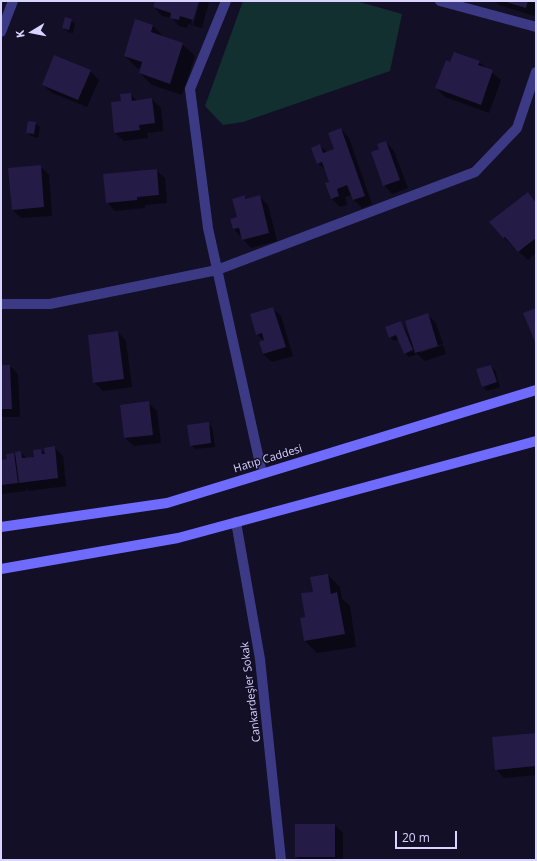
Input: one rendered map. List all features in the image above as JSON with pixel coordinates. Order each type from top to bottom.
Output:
[{"type":"main road","name":"Hatıp Caddesi","points":[[1,527],[167,503],[536,390]]},
{"type":"main road","points":[[1,569],[178,538],[536,441]]},
{"type":"street","points":[[1,32],[13,1]]},
{"type":"street","points":[[226,1],[190,89],[208,228],[262,473]]},
{"type":"street","points":[[440,1],[536,28]]},
{"type":"street","points":[[1,304],[50,304],[217,270],[475,172],[517,128],[536,72]]},
{"type":"street","name":"Cankardeşler Sokak","points":[[236,522],[260,659],[281,860]]},
{"type":"green space","points":[[243,1],[356,1],[402,14],[390,71],[243,122],[223,125],[205,106]]},
{"type":"building","points":[[155,1],[199,1],[193,20],[180,16],[179,20],[170,18],[171,13],[153,7]]},
{"type":"building","points":[[503,1],[528,1],[526,8]]},
{"type":"building","points":[[65,17],[72,19],[69,30],[62,28]]},
{"type":"building","points":[[135,19],[153,25],[151,32],[183,43],[170,84],[139,73],[142,62],[124,56]]},
{"type":"building","points":[[454,52],[480,61],[478,65],[493,70],[481,105],[435,88],[446,60],[450,62]]},
{"type":"building","points":[[54,55],[91,70],[78,100],[42,85]]},
{"type":"building","points":[[131,93],[132,101],[152,98],[155,123],[139,125],[140,130],[114,133],[111,102],[121,101],[120,94]]},
{"type":"building","points":[[28,121],[36,122],[34,134],[26,133]]},
{"type":"building","points":[[341,128],[365,196],[353,200],[347,185],[337,189],[339,196],[331,199],[325,183],[329,182],[322,162],[317,164],[311,148],[320,144],[323,153],[334,149],[328,133]]},
{"type":"building","points":[[386,141],[400,180],[383,186],[371,152],[379,149],[377,144]]},
{"type":"building","points":[[41,165],[44,207],[12,210],[8,168]]},
{"type":"building","points":[[157,169],[159,195],[137,197],[137,200],[106,203],[103,174]]},
{"type":"building","points":[[528,192],[536,203],[536,238],[518,252],[489,222]]},
{"type":"building","points":[[245,195],[245,199],[260,195],[269,233],[242,240],[239,228],[233,229],[230,219],[237,217],[232,199]]},
{"type":"building","points":[[273,307],[286,347],[263,354],[259,342],[264,340],[262,333],[256,335],[250,314]]},
{"type":"building","points":[[536,308],[536,341],[535,342],[523,313]]},
{"type":"building","points":[[428,313],[438,346],[415,353],[405,321]]},
{"type":"building","points":[[401,321],[413,350],[404,354],[396,335],[389,338],[385,327]]},
{"type":"building","points":[[118,331],[124,379],[93,383],[88,335]]},
{"type":"building","points":[[1,365],[10,365],[12,409],[1,409]]},
{"type":"building","points":[[491,365],[497,382],[482,387],[476,369]]},
{"type":"building","points":[[149,401],[153,435],[124,438],[120,405]]},
{"type":"building","points":[[209,422],[211,443],[190,446],[187,425]]},
{"type":"building","points":[[55,446],[58,478],[19,483],[15,452],[21,451],[22,458],[34,457],[33,450],[41,449],[42,454],[45,454],[44,448]]},
{"type":"building","points":[[14,453],[18,483],[1,485],[1,460],[7,459],[6,454]]},
{"type":"building","points":[[328,574],[331,594],[337,592],[345,634],[304,641],[300,618],[305,617],[301,593],[313,592],[310,577]]},
{"type":"building","points":[[536,733],[536,766],[495,770],[492,737]]},
{"type":"building","points":[[295,824],[335,824],[335,857],[295,857]]}]
